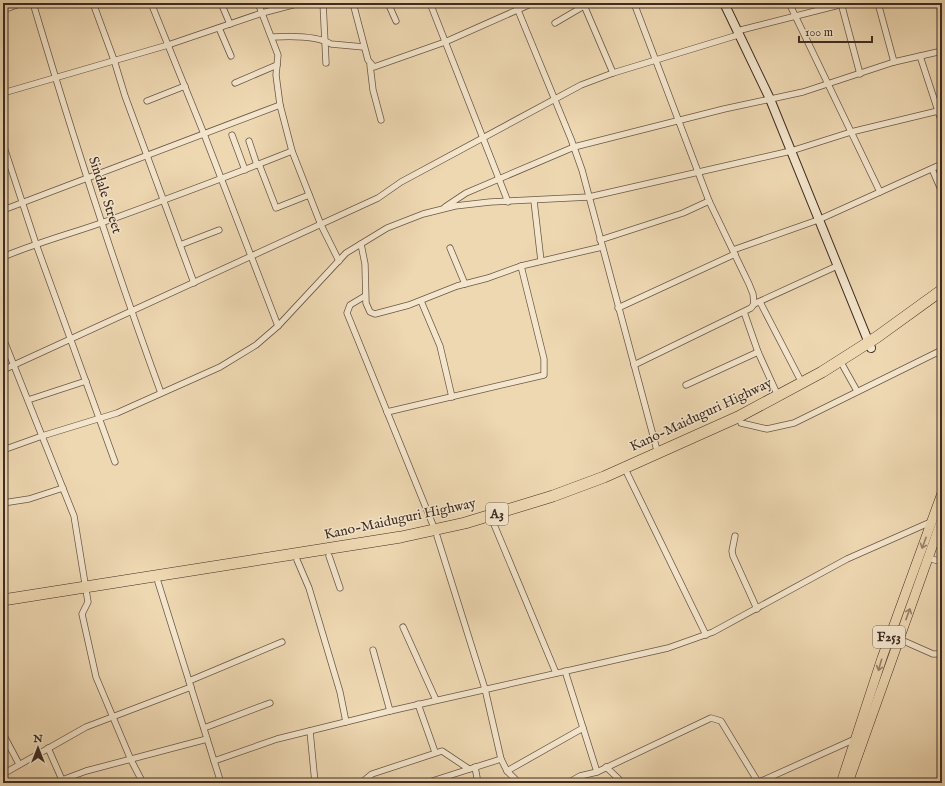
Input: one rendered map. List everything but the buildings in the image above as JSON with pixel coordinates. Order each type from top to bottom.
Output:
[{"type":"highway","name":"Kano-Maiduguri Highway","points":[[3,606],[85,590],[436,533],[546,498],[741,423],[843,366],[942,290]]},
{"type":"highway","name":"Kano-Maiduguri Highway","points":[[3,600],[158,582],[328,556],[493,522],[555,502],[628,473],[658,455],[738,417],[803,383],[870,345],[942,298]]},
{"type":"main road","name":"F253","points":[[848,783],[928,558],[938,521],[941,497]]},
{"type":"main road","name":"F253","points":[[841,783],[882,658],[938,521]]},
{"type":"street","points":[[3,10],[22,3]]},
{"type":"street","name":"Sindale Street","points":[[33,3],[87,178],[131,311],[161,393]]},
{"type":"street","points":[[93,3],[114,60],[125,96],[194,282]]},
{"type":"street","points":[[151,3],[222,179],[278,326]]},
{"type":"street","points":[[221,3],[230,24]]},
{"type":"street","points":[[258,3],[278,55],[276,74],[280,105],[292,151],[321,225],[339,261]]},
{"type":"street","points":[[3,93],[168,45],[289,4],[300,3]]},
{"type":"street","points":[[323,3],[326,63]]},
{"type":"street","points":[[353,3],[370,65],[373,90],[381,120]]},
{"type":"street","points":[[388,3],[396,21]]},
{"type":"street","points":[[430,3],[508,202]]},
{"type":"street","points":[[515,3],[574,147],[589,197],[658,455]]},
{"type":"street","points":[[370,65],[378,67],[445,42],[533,3]]},
{"type":"street","points":[[634,3],[709,200],[753,294],[754,304]]},
{"type":"street","points":[[724,3],[737,33],[770,99],[870,345]]},
{"type":"street","points":[[790,3],[880,192]]},
{"type":"street","points":[[3,370],[378,198],[401,182],[554,98],[581,85],[613,73],[656,61],[737,33],[843,3],[860,74]]},
{"type":"street","points":[[878,3],[894,62]]},
{"type":"street","points":[[555,23],[584,5],[613,73]]},
{"type":"street","points":[[219,28],[231,56]]},
{"type":"street","points":[[272,37],[296,36],[326,41],[331,44],[364,47]]},
{"type":"street","points":[[443,209],[466,193],[500,180],[574,147],[678,120],[829,84],[894,62],[942,51]]},
{"type":"street","points":[[920,56],[942,123]]},
{"type":"street","points":[[235,83],[277,65]]},
{"type":"street","points":[[147,101],[184,86]]},
{"type":"street","points":[[3,210],[280,105]]},
{"type":"street","points":[[3,450],[42,436],[117,413],[220,367],[256,345],[278,326],[346,253],[387,228],[423,214],[443,209],[490,202],[534,201],[589,197],[791,151],[851,132],[939,111]]},
{"type":"street","points":[[232,135],[244,170]]},
{"type":"street","points":[[249,141],[276,208],[309,195]]},
{"type":"street","points":[[3,144],[36,244],[115,462]]},
{"type":"street","points":[[3,257],[222,179],[292,151]]},
{"type":"street","points":[[618,308],[734,252],[818,220],[942,164]]},
{"type":"street","points":[[932,169],[942,192]]},
{"type":"street","points":[[600,240],[683,213],[709,200]]},
{"type":"street","points":[[534,201],[541,261]]},
{"type":"street","points":[[180,245],[219,230]]},
{"type":"street","points":[[361,244],[365,264],[365,296],[367,308],[370,312],[375,314],[421,301],[465,284],[521,266],[602,247]]},
{"type":"street","points":[[450,248],[465,284]]},
{"type":"street","points":[[387,412],[544,375],[544,359],[521,266]]},
{"type":"street","points":[[634,365],[744,312],[751,308],[754,304],[837,266]]},
{"type":"street","points":[[365,296],[350,305],[347,313],[436,533],[485,689],[501,759],[507,771],[519,783]]},
{"type":"street","points":[[421,301],[440,346],[452,397]]},
{"type":"street","points":[[760,302],[803,383]]},
{"type":"street","points":[[744,312],[758,352],[778,396]]},
{"type":"street","points":[[3,338],[74,516],[88,602],[82,614],[96,677],[131,760],[143,783]]},
{"type":"street","points":[[741,423],[767,429],[794,423],[942,350]]},
{"type":"street","points":[[686,385],[758,352]]},
{"type":"street","points":[[843,366],[857,391]]},
{"type":"street","points":[[28,400],[86,381]]},
{"type":"street","points":[[628,473],[706,635]]},
{"type":"street","points":[[3,503],[29,499],[63,488]]},
{"type":"street","points":[[214,761],[277,739],[418,704],[668,648],[706,635],[757,609],[846,559],[938,521]]},
{"type":"street","points":[[493,522],[556,673]]},
{"type":"street","points":[[735,536],[732,551],[733,556],[757,609]]},
{"type":"street","points":[[328,556],[340,588]]},
{"type":"street","points":[[928,558],[942,562]]},
{"type":"street","points":[[297,560],[311,595],[340,692],[346,722]]},
{"type":"street","points":[[158,582],[221,783]]},
{"type":"street","points":[[404,627],[436,700]]},
{"type":"street","points":[[899,639],[933,654],[942,654]]},
{"type":"street","points":[[3,774],[86,727],[190,684],[282,642]]},
{"type":"street","points":[[373,650],[390,711]]},
{"type":"street","points":[[565,671],[597,772]]},
{"type":"street","points":[[204,728],[270,703]]},
{"type":"street","points":[[418,704],[435,752]]},
{"type":"street","points":[[568,783],[580,776],[597,772],[711,718],[721,721],[758,783],[856,739]]},
{"type":"street","points":[[507,771],[583,728]]},
{"type":"street","points":[[310,731],[315,783]]},
{"type":"street","points":[[3,734],[19,764]]},
{"type":"street","points":[[48,748],[62,782],[86,771],[207,739]]},
{"type":"street","points":[[361,783],[372,774],[435,752],[442,751],[469,769]]},
{"type":"street","points":[[426,783],[501,759]]},
{"type":"street","points":[[475,767],[478,783]]},
{"type":"street","points":[[606,767],[623,783]]}]
